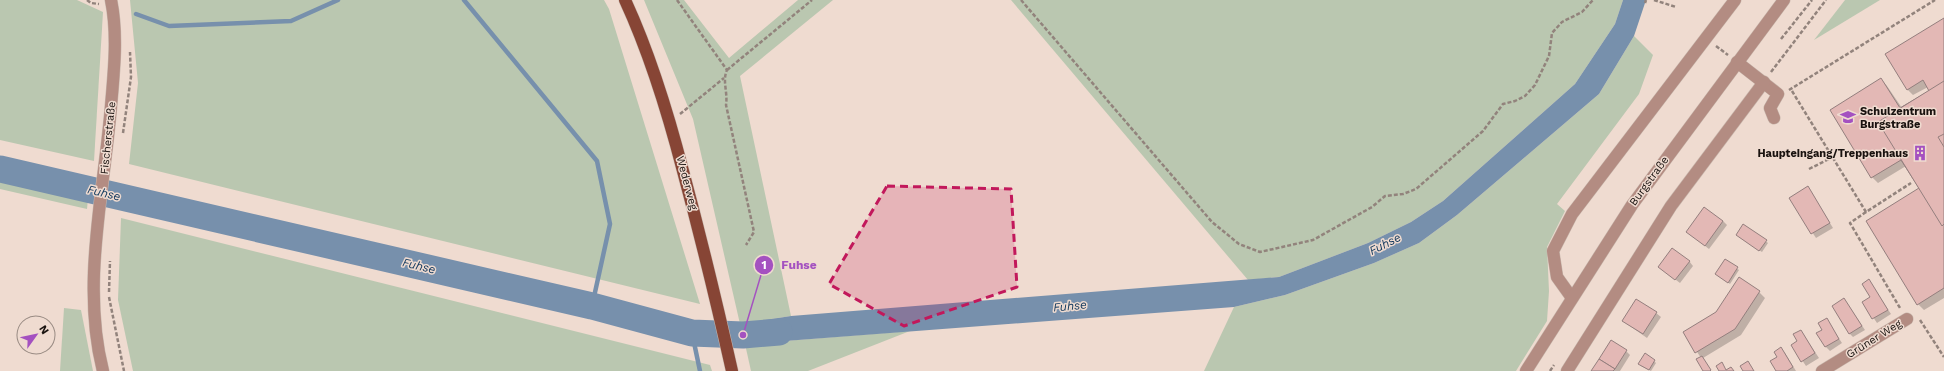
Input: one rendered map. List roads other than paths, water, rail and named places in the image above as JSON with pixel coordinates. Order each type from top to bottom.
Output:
[{"type":"main road","name":"Wederweg","points":[[625,0],[636,25],[670,122],[707,258],[732,371]]},
{"type":"street","name":"Fischerstraße","points":[[103,371],[93,302],[98,222],[107,158],[115,64],[111,0]]},
{"type":"street","points":[[1572,298],[1557,277],[1553,251],[1572,214],[1735,0]]},
{"type":"street","name":"Burgstraße","points":[[1526,371],[1632,205],[1733,59],[1784,0]]},
{"type":"street","points":[[1733,59],[1778,94],[1770,108],[1774,118]]},
{"type":"street","points":[[1567,371],[1671,206],[1764,82]]},
{"type":"street","name":"Grüner Weg","points":[[1822,371],[1907,319]]},
{"type":"water","points":[[1623,0],[1646,0],[1634,36],[1599,94],[1457,215],[1419,243],[1374,263],[1285,295],[1234,307],[745,344],[740,324],[791,316],[1279,277],[1368,243],[1411,222],[1443,201],[1575,84],[1615,24]]},
{"type":"waterway","points":[[136,14],[169,26],[291,21],[338,0]]},
{"type":"waterway","points":[[464,0],[597,161],[610,224],[592,306]]},
{"type":"waterway","name":"Fuhse","points":[[0,169],[592,306],[692,333],[743,335],[779,332]]},
{"type":"waterway","points":[[692,333],[700,371]]},
{"type":"place","name":"Schulzentrum Burgstraße","points":[[1848,117]]},
{"type":"place","name":"Haupteingang/Treppenhaus","points":[[1920,153]]},
{"type":"place","name":"Fuhse","points":[[743,335]]}]
